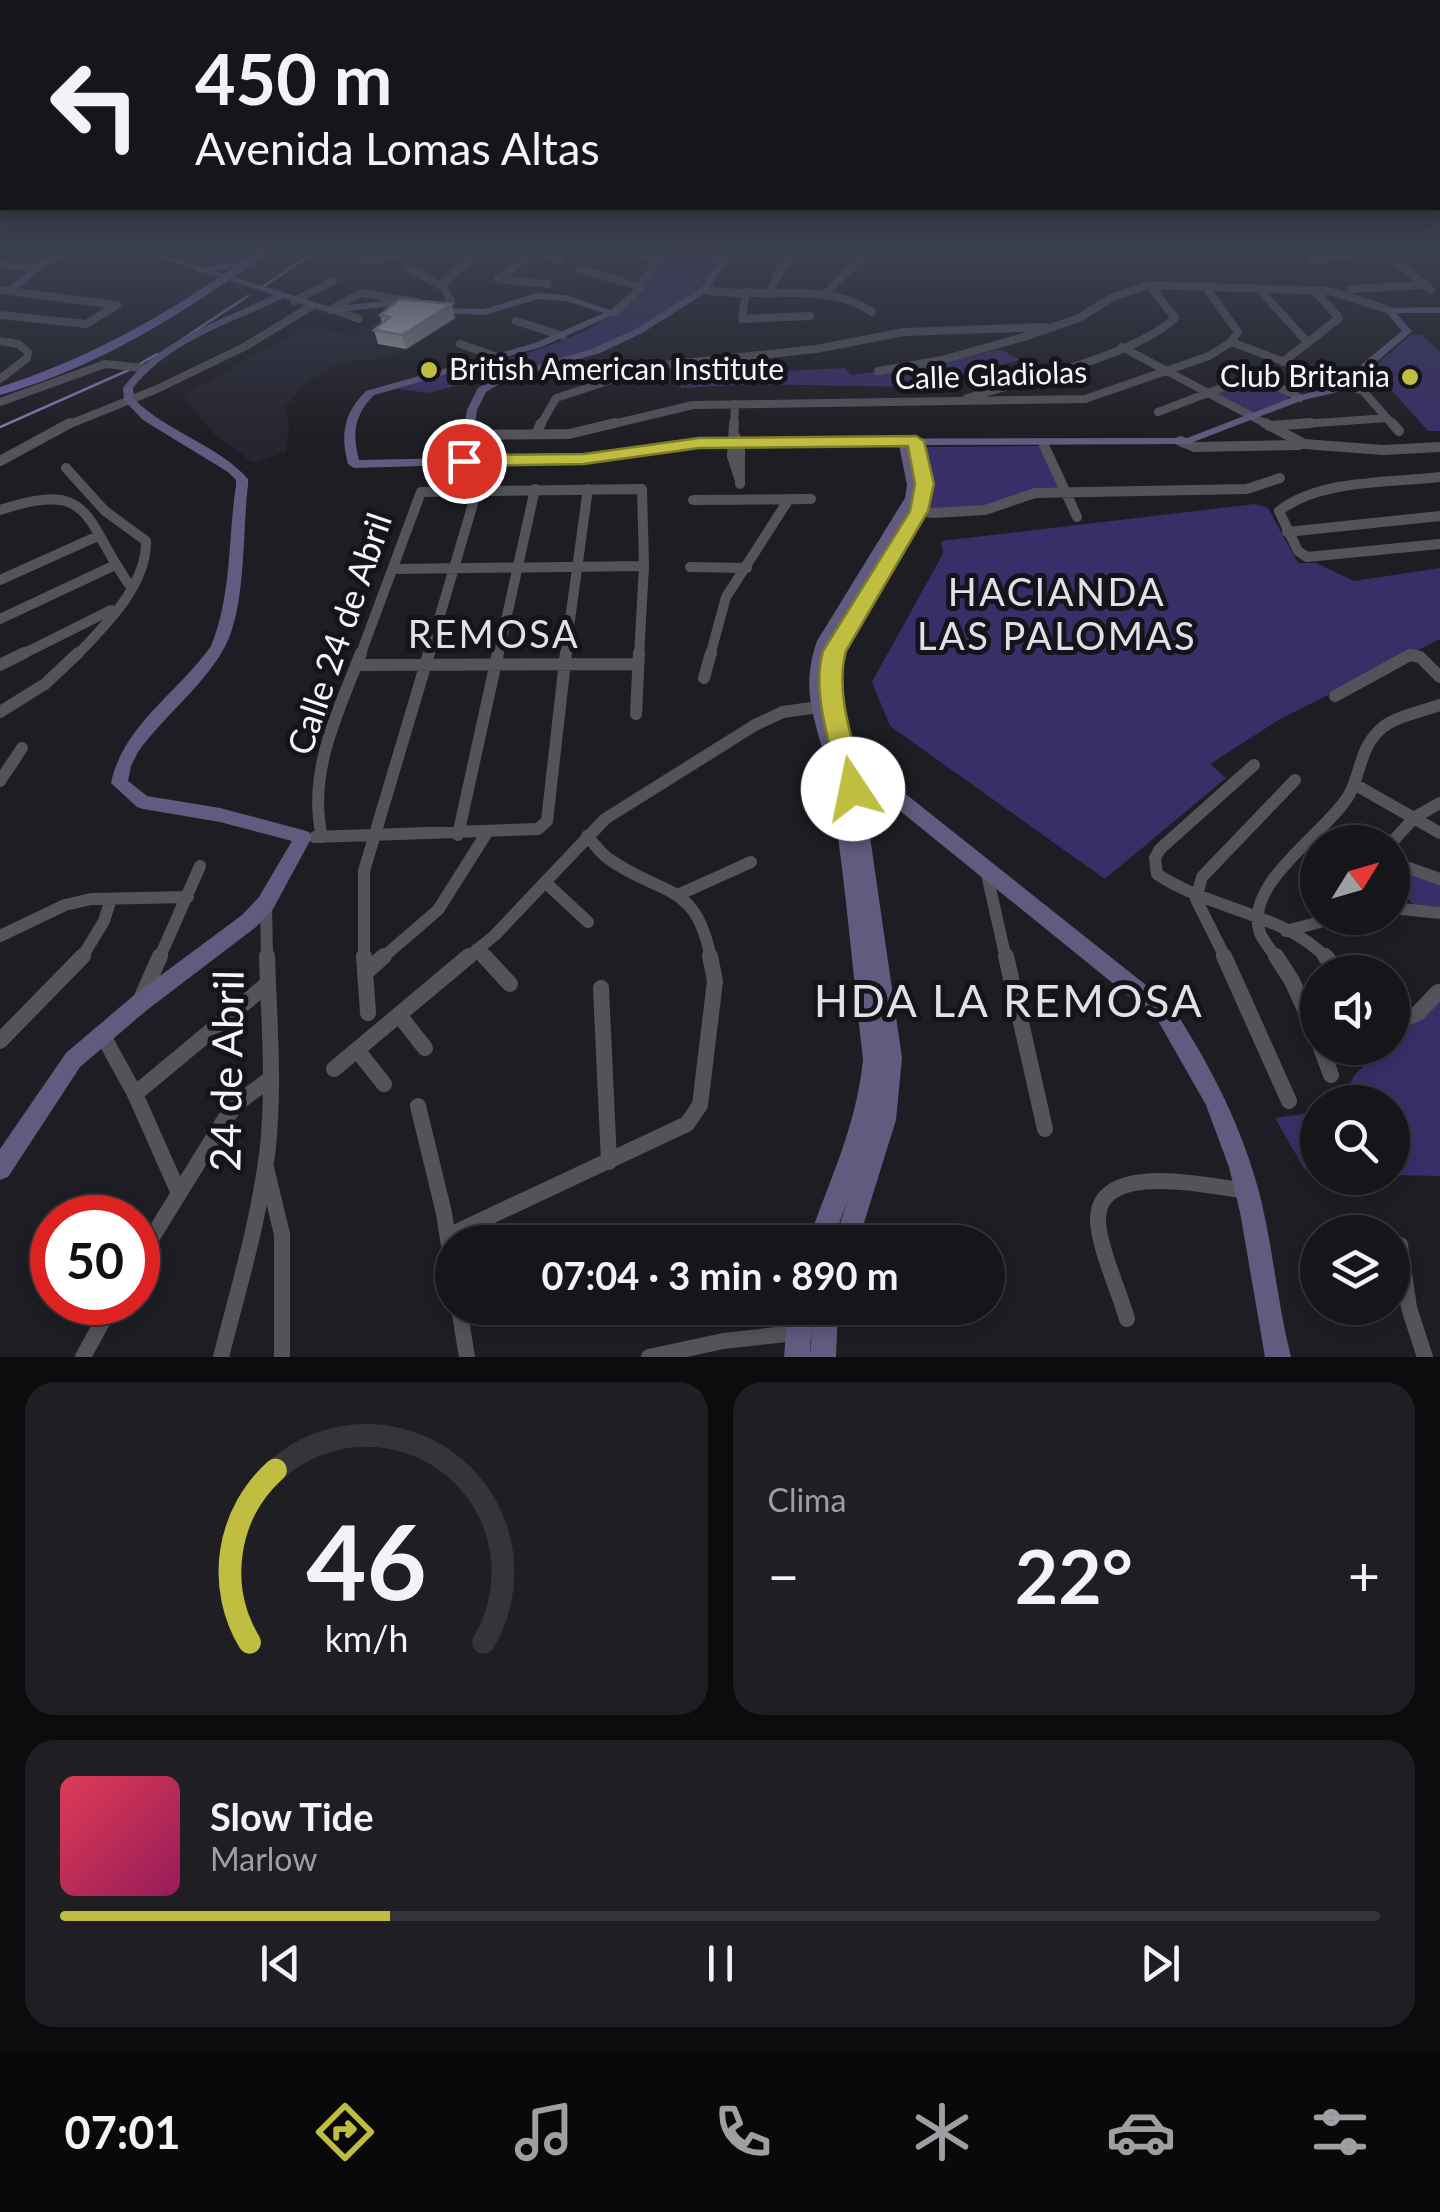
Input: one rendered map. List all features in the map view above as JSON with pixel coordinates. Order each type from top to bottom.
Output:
[{"type":"main road","points":[[0,391],[110,350],[168,313]]},
{"type":"main road","points":[[0,1168],[52,1086],[102,1034],[231,937],[266,903],[312,837],[220,814],[142,802],[119,783],[126,756],[218,646],[224,631],[242,485],[242,479],[232,468],[158,425],[129,400],[128,388],[137,367],[246,313]]},
{"type":"main road","points":[[610,313],[563,336],[370,394],[356,405],[350,418],[354,464],[363,469],[469,463],[588,465],[736,443],[1185,442],[1344,384],[1407,331],[1392,313]]},
{"type":"main road","points":[[469,463],[483,401],[499,386],[626,345],[674,313]]},
{"type":"main road","points":[[911,444],[1185,442]]},
{"type":"main road","points":[[857,1225],[885,1120],[892,1058],[841,759],[826,706],[834,651],[924,484],[911,444]]},
{"type":"main road","points":[[841,759],[986,866],[1164,1012],[1195,1058],[1221,1115],[1247,1191],[1278,1357]]},
{"type":"main road","points":[[826,1225],[861,1132],[872,1081],[841,759]]},
{"type":"main road","points":[[823,1357],[824,1325]]},
{"type":"street","points":[[0,315],[86,324],[103,313]]},
{"type":"street","points":[[0,461],[74,421],[244,347],[300,313]]},
{"type":"street","points":[[342,313],[360,320]]},
{"type":"street","points":[[744,313],[742,319],[810,316]]},
{"type":"street","points":[[878,371],[973,352],[1087,313]]},
{"type":"street","points":[[954,402],[1158,334],[1175,323],[1171,313]]},
{"type":"street","points":[[1224,313],[1238,332],[1231,342],[1363,392],[1399,432]]},
{"type":"street","points":[[1281,313],[1308,344]]},
{"type":"street","points":[[1283,362],[1339,318],[1335,313]]},
{"type":"street","points":[[516,321],[563,336]]},
{"type":"street","points":[[536,436],[544,413],[556,398],[654,366],[816,349],[904,332],[1047,327]]},
{"type":"street","points":[[0,341],[18,344],[28,352],[18,366],[0,379]]},
{"type":"street","name":"Calle Gladiolas","points":[[474,435],[536,436],[599,428],[684,406],[1085,399],[1209,356],[1231,342]]},
{"type":"street","points":[[460,344],[498,357]]},
{"type":"street","points":[[1122,348],[1265,427],[1304,444]]},
{"type":"street","points":[[0,402],[104,364],[137,367]]},
{"type":"street","points":[[1158,412],[1256,375],[1300,398]]},
{"type":"street","points":[[735,404],[741,500]]},
{"type":"street","points":[[1265,427],[1387,418]]},
{"type":"street","points":[[1185,442],[1383,450],[1440,446]]},
{"type":"street","points":[[1044,445],[1076,517]]},
{"type":"street","points":[[0,712],[59,673],[120,606],[149,546],[99,504],[66,468]]},
{"type":"street","points":[[1440,477],[1294,499],[1279,511],[1287,532],[1304,556],[1440,544]]},
{"type":"street","points":[[912,510],[985,510],[1035,493],[1247,488],[1280,478]]},
{"type":"street","points":[[458,835],[535,489]]},
{"type":"street","points":[[312,837],[523,832],[547,821],[588,489]]},
{"type":"street","name":"Calle 24 de Abril","points":[[312,837],[320,762],[418,495],[426,490],[642,489],[644,566]]},
{"type":"street","points":[[368,1014],[361,919],[364,871],[428,666],[477,490]]},
{"type":"street","points":[[0,510],[24,500],[65,497],[85,510],[113,566],[131,587]]},
{"type":"street","points":[[704,678],[726,597],[790,499]]},
{"type":"street","points":[[693,500],[811,499]]},
{"type":"street","points":[[85,510],[99,504]]},
{"type":"street","points":[[1287,532],[1440,516]]},
{"type":"street","points":[[0,580],[98,536]]},
{"type":"street","points":[[0,619],[113,566]]},
{"type":"street","points":[[393,569],[644,566],[636,714]]},
{"type":"street","points":[[690,567],[746,568]]},
{"type":"street","points":[[0,665],[120,606]]},
{"type":"street","points":[[1335,696],[1415,655],[1440,677]]},
{"type":"street","points":[[358,665],[637,664]]},
{"type":"street","points":[[1300,999],[1267,946],[1258,917],[1262,898],[1280,870],[1349,795],[1360,757],[1386,724],[1440,705]]},
{"type":"street","points":[[334,1069],[478,949],[606,819],[755,726],[783,712],[826,706]]},
{"type":"street","points":[[0,781],[22,748]]},
{"type":"street","points":[[1254,764],[1160,850],[1154,858],[1157,874],[1177,891],[1258,917],[1326,955]]},
{"type":"street","points":[[1289,1102],[1256,1020],[1196,899],[1202,877],[1295,780]]},
{"type":"street","points":[[1354,784],[1440,834]]},
{"type":"street","points":[[1408,825],[1440,803]]},
{"type":"street","points":[[365,973],[438,910],[486,834]]},
{"type":"street","points":[[469,1225],[687,1124],[700,1105],[715,981],[705,929],[680,894],[608,859],[587,836]]},
{"type":"street","points":[[680,894],[751,862]]},
{"type":"street","points":[[140,1003],[200,866]]},
{"type":"street","points":[[986,866],[1045,1130]]},
{"type":"street","points":[[1410,868],[1440,879]]},
{"type":"street","points":[[546,883],[588,922]]},
{"type":"street","points":[[0,936],[65,905],[110,899],[188,897]]},
{"type":"street","points":[[0,1041],[79,964],[99,936],[110,899]]},
{"type":"street","name":"24 de Abril","points":[[221,1357],[266,1168],[270,1079],[266,903]]},
{"type":"street","points":[[1410,910],[1440,913]]},
{"type":"street","points":[[1286,930],[1300,927]]},
{"type":"street","points":[[478,949],[510,984]]},
{"type":"street","points":[[135,1094],[265,986]]},
{"type":"street","points":[[602,988],[609,1162]]},
{"type":"street","points":[[1410,1017],[1418,1014],[1438,992]]},
{"type":"street","points":[[399,1015],[424,1048]]},
{"type":"street","points":[[102,1034],[135,1094],[178,1191]]},
{"type":"street","points":[[357,1050],[384,1084]]},
{"type":"street","points":[[1327,1065],[1331,1075]]},
{"type":"street","points":[[160,1222],[239,1102],[270,1079]]},
{"type":"street","points":[[418,1106],[445,1225]]},
{"type":"street","points":[[266,1168],[282,1234],[282,1357]]},
{"type":"street","points":[[1127,1319],[1098,1224],[1098,1208],[1106,1198],[1125,1183],[1142,1179],[1247,1191]]},
{"type":"street","points":[[1410,1311],[1426,1357]]},
{"type":"street","points":[[83,1357],[100,1325]]},
{"type":"street","points":[[462,1325],[467,1357]]},
{"type":"street","points":[[649,1357],[723,1341],[797,1332]]},
{"type":"shaded area","points":[[615,313],[663,313],[631,333],[579,354],[428,393],[392,388],[518,356]]},
{"type":"shaded area","points":[[391,314],[464,315],[407,351],[370,360],[341,361],[305,383],[286,406],[286,452],[253,463],[215,435],[182,396],[309,325],[354,336]]},
{"type":"shaded area","name":"Club Britania","points":[[1411,335],[1421,335],[1440,351],[1440,431],[1428,431],[1372,368]]},
{"type":"shaded area","points":[[1000,349],[1020,360],[918,387],[754,384],[681,388],[680,378],[689,376],[845,368],[851,375],[937,364]]},
{"type":"shaded area","points":[[1256,379],[1287,395],[1288,400],[1250,413],[1214,394]]},
{"type":"shaded area","points":[[1041,446],[1060,492],[990,505],[927,509],[924,505],[921,447]]},
{"type":"shaded area","points":[[1255,504],[1268,508],[1298,563],[1316,563],[1354,581],[1440,568],[1440,639],[1280,719],[1210,764],[1226,778],[1105,879],[890,726],[872,682],[943,554],[941,541]]},
{"type":"shaded area","points":[[1410,873],[1440,884],[1440,909],[1410,901]]},
{"type":"shaded area","points":[[1440,999],[1440,1176],[1410,1175],[1410,1085],[1350,1085],[1366,1065],[1410,1065],[1410,1026]]},
{"type":"shaded area","points":[[1300,1114],[1300,1161],[1275,1118]]},
{"type":"building","points":[[437,313],[402,335],[374,330],[390,317],[380,315]]},
{"type":"waterway","points":[[181,340],[222,313]]},
{"type":"waterway","points":[[138,365],[157,354]]},
{"type":"waterway","points":[[0,427],[131,369]]},
{"type":"place","name":"British American Institute","points":[[429,370]]},
{"type":"place","name":"Club Britania","points":[[1410,377]]},
{"type":"district","name":"HACIANDA LAS PALOMAS","points":[[1057,614]]},
{"type":"district","name":"REMOSA","points":[[494,635]]},
{"type":"district","name":"HDA LA REMOSA","points":[[1009,1001]]},
{"type":"route","points":[[464,461],[584,459],[699,443],[916,441],[924,484],[919,511],[834,651],[830,667],[831,692],[853,789]]}]
